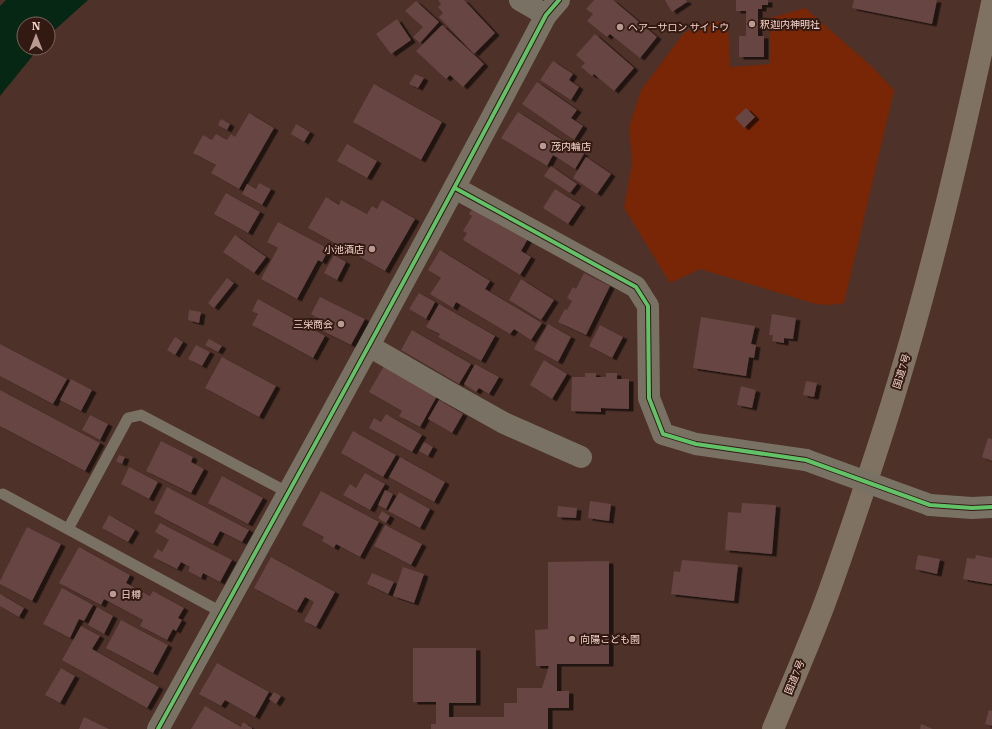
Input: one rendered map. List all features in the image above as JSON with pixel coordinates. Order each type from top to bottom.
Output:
[{"type":"highway","name":"国道7号","points":[[773,729],[823,606],[878,449],[935,248],[971,101],[992,3]]},
{"type":"street","points":[[158,729],[289,493],[552,8],[520,0]]},
{"type":"street","points":[[455,188],[558,246],[636,287],[648,306],[650,398],[663,434],[696,444],[806,460],[930,505],[972,508],[992,507]]},
{"type":"street","points":[[369,346],[504,423],[581,456]]},
{"type":"lane","points":[[68,529],[128,418],[141,415],[289,493]]},
{"type":"lane","points":[[3,494],[223,613]]},
{"type":"shaded area","points":[[6,0],[88,0],[56,29],[56,16],[16,16],[16,56],[32,56],[0,96],[0,6]]},
{"type":"shaded area","points":[[805,8],[871,66],[894,90],[844,303],[829,305],[816,304],[700,269],[670,283],[624,208],[632,164],[629,127],[641,90],[684,33],[708,21],[728,22],[730,67],[770,64],[770,18]]},
{"type":"building","points":[[438,0],[464,0],[495,33],[474,54],[439,17],[443,13],[438,7],[441,4]]},
{"type":"building","name":"ヘアーサロン サイトウ","points":[[594,0],[613,0],[657,37],[640,58],[610,34],[607,37],[587,21],[593,14],[586,9]]},
{"type":"building","points":[[665,0],[686,0],[687,2],[672,12]]},
{"type":"building","name":"釈迦内神明社","points":[[736,0],[768,0],[768,5],[762,5],[762,9],[758,9],[758,36],[764,36],[764,57],[739,57],[739,36],[746,36],[746,11],[736,11]]},
{"type":"building","points":[[854,0],[937,0],[932,24],[852,8]]},
{"type":"building","points":[[416,1],[439,22],[420,43],[413,37],[423,27],[405,11]]},
{"type":"building","points":[[397,19],[411,40],[391,54],[376,34]]},
{"type":"building","points":[[442,25],[484,64],[463,87],[450,75],[446,79],[416,51]]},
{"type":"building","points":[[595,34],[634,68],[614,91],[594,74],[592,76],[581,67],[585,63],[576,55]]},
{"type":"building","points":[[553,61],[573,74],[569,80],[579,87],[571,100],[540,80]]},
{"type":"building","points":[[415,74],[424,78],[418,88],[409,84]]},
{"type":"building","points":[[537,82],[577,110],[571,118],[583,126],[574,140],[522,104]]},
{"type":"building","points":[[374,84],[442,122],[421,160],[353,122]]},
{"type":"building","points":[[746,108],[755,117],[744,128],[735,118]]},
{"type":"building","name":"茂内輪店","points":[[518,112],[584,154],[575,169],[553,155],[547,166],[501,138]]},
{"type":"building","points":[[249,113],[274,128],[239,189],[211,173],[216,165],[193,153],[203,135],[212,140],[216,134],[227,140],[231,134],[235,137]]},
{"type":"building","points":[[221,119],[230,124],[227,130],[218,125]]},
{"type":"building","points":[[296,124],[310,132],[304,142],[291,134]]},
{"type":"building","points":[[347,144],[377,161],[367,178],[337,161]]},
{"type":"building","points":[[586,157],[611,174],[597,194],[573,178]]},
{"type":"building","points":[[551,166],[577,184],[570,193],[544,176]]},
{"type":"building","points":[[259,183],[271,189],[262,205],[242,194],[247,184],[256,189]]},
{"type":"building","points":[[555,189],[581,205],[568,224],[543,208]]},
{"type":"building","points":[[226,193],[260,212],[248,233],[214,214]]},
{"type":"building","name":"小池酒店","points":[[326,197],[339,205],[341,200],[367,214],[372,206],[377,209],[382,200],[415,219],[385,271],[308,228]]},
{"type":"building","points":[[475,205],[529,237],[521,251],[531,257],[520,275],[463,240],[467,233],[463,231],[472,216],[469,214]]},
{"type":"building","points":[[278,222],[329,249],[322,262],[318,260],[297,299],[261,279],[278,248],[267,242]]},
{"type":"building","points":[[235,235],[266,257],[254,273],[223,252]]},
{"type":"building","points":[[440,250],[490,281],[485,289],[542,323],[531,340],[514,329],[510,334],[456,302],[453,308],[430,294],[441,278],[428,270]]},
{"type":"building","points":[[334,255],[346,262],[337,280],[324,273]]},
{"type":"building","points":[[584,273],[610,286],[586,335],[558,322],[565,309],[567,310],[572,301],[567,298],[573,287],[576,289]]},
{"type":"building","points":[[227,278],[234,283],[214,308],[208,303]]},
{"type":"building","points":[[521,279],[554,300],[541,320],[509,300]]},
{"type":"building","points":[[419,293],[435,302],[426,319],[409,309]]},
{"type":"building","name":"三栄商会","points":[[320,297],[365,319],[351,345],[317,328],[321,320],[311,314]]},
{"type":"building","points":[[258,299],[325,336],[313,358],[252,325],[258,314],[252,311]]},
{"type":"building","points":[[439,304],[495,336],[481,361],[438,337],[440,334],[426,327]]},
{"type":"building","points":[[189,310],[201,312],[199,323],[188,320]]},
{"type":"building","points":[[772,314],[796,318],[793,339],[784,338],[784,343],[772,341],[773,335],[769,335]]},
{"type":"building","points":[[701,317],[755,326],[751,344],[756,345],[754,358],[749,357],[746,376],[693,368]]},
{"type":"building","points":[[548,324],[571,337],[558,362],[534,349]]},
{"type":"building","points":[[600,325],[623,337],[612,358],[589,346]]},
{"type":"building","points":[[412,330],[471,364],[459,384],[401,350]]},
{"type":"building","points":[[175,337],[183,342],[175,355],[167,350]]},
{"type":"building","points":[[209,339],[222,346],[218,352],[205,345]]},
{"type":"building","points":[[0,344],[67,379],[53,404],[0,376]]},
{"type":"building","points":[[196,345],[210,352],[202,366],[188,359]]},
{"type":"building","points":[[222,357],[276,386],[259,417],[205,388]]},
{"type":"building","points":[[544,360],[567,374],[552,399],[530,385]]},
{"type":"building","points":[[475,364],[499,377],[489,394],[479,388],[476,392],[464,384]]},
{"type":"building","points":[[384,366],[437,396],[420,427],[399,416],[402,411],[369,392]]},
{"type":"building","points":[[585,373],[596,373],[596,377],[606,377],[606,373],[617,373],[617,379],[629,379],[629,409],[601,408],[601,412],[571,411],[572,377],[585,377]]},
{"type":"building","points":[[71,379],[92,390],[81,411],[60,400]]},
{"type":"building","points":[[806,381],[817,383],[814,397],[803,395]]},
{"type":"building","points":[[741,386],[756,390],[752,408],[737,405]]},
{"type":"building","points":[[0,390],[100,443],[85,471],[0,426]]},
{"type":"building","points":[[439,400],[463,414],[452,433],[428,419]]},
{"type":"building","points":[[386,414],[422,435],[412,452],[369,428],[374,418],[381,422]]},
{"type":"building","points":[[90,415],[108,424],[100,440],[82,430]]},
{"type":"building","points":[[353,431],[396,455],[383,477],[341,453]]},
{"type":"building","points":[[988,438],[992,439],[992,461],[982,457]]},
{"type":"building","points":[[161,441],[193,457],[191,462],[204,469],[191,493],[146,471]]},
{"type":"building","points":[[424,442],[433,447],[428,456],[419,451]]},
{"type":"building","points":[[119,455],[125,457],[122,464],[116,461]]},
{"type":"building","points":[[400,457],[445,482],[434,502],[389,477]]},
{"type":"building","points":[[129,467],[158,482],[149,499],[121,484]]},
{"type":"building","points":[[365,473],[385,484],[370,510],[343,495],[350,484],[356,488]]},
{"type":"building","points":[[222,476],[263,498],[248,524],[208,503]]},
{"type":"building","points":[[167,487],[249,530],[242,542],[220,531],[213,544],[154,513]]},
{"type":"building","points":[[385,490],[393,494],[386,509],[378,505]]},
{"type":"building","points":[[321,491],[379,522],[360,557],[336,544],[334,548],[322,541],[324,537],[302,525]]},
{"type":"building","points":[[399,492],[430,509],[420,528],[388,511]]},
{"type":"building","points":[[590,501],[611,504],[609,521],[588,518]]},
{"type":"building","points":[[742,503],[776,505],[772,554],[725,550],[728,512],[741,513]]},
{"type":"building","points":[[558,506],[577,508],[576,518],[557,517]]},
{"type":"building","points":[[382,511],[390,516],[386,523],[378,518]]},
{"type":"building","points":[[109,515],[135,530],[128,542],[102,528]]},
{"type":"building","points":[[160,523],[232,560],[220,582],[203,573],[201,578],[188,571],[190,567],[181,562],[177,569],[153,557],[158,549],[162,552],[169,540],[155,532]]},
{"type":"building","points":[[385,525],[422,544],[411,565],[374,546]]},
{"type":"building","points":[[27,527],[61,544],[32,601],[0,584],[0,581]]},
{"type":"building","name":"日樽","points":[[79,547],[130,575],[126,583],[150,596],[153,591],[184,608],[178,618],[182,620],[176,631],[173,629],[167,640],[140,626],[143,620],[104,599],[101,605],[59,583]]},
{"type":"building","points":[[918,555],[940,559],[937,574],[915,569]]},
{"type":"building","points":[[976,555],[992,558],[992,584],[963,579],[967,558],[975,559]]},
{"type":"building","points":[[271,557],[335,592],[316,627],[304,621],[314,602],[305,597],[297,611],[254,588]]},
{"type":"building","points":[[682,560],[738,565],[734,601],[671,594],[674,571],[680,572]]},
{"type":"building","name":"向陽こども園","points":[[609,561],[609,664],[557,664],[557,691],[569,691],[569,708],[548,708],[548,729],[431,729],[431,724],[436,724],[436,702],[413,702],[413,648],[476,648],[476,703],[449,703],[449,717],[504,717],[504,703],[517,703],[517,688],[542,688],[549,666],[536,666],[535,630],[548,629],[548,562]]},
{"type":"building","points":[[403,567],[424,574],[414,603],[393,596]]},
{"type":"building","points":[[372,573],[394,582],[388,594],[367,584]]},
{"type":"building","points":[[62,588],[93,605],[84,621],[79,619],[70,638],[43,624]]},
{"type":"building","points":[[0,594],[24,608],[19,617],[0,606]]},
{"type":"building","points":[[97,607],[113,616],[104,634],[88,625]]},
{"type":"building","points":[[121,620],[168,645],[153,673],[106,648]]},
{"type":"building","points":[[81,626],[100,636],[92,649],[159,687],[147,708],[62,660]]},
{"type":"building","points":[[217,663],[269,692],[255,717],[225,700],[221,706],[199,694]]},
{"type":"building","points":[[61,668],[75,676],[60,703],[45,695]]},
{"type":"building","points":[[274,692],[281,696],[276,704],[269,699]]},
{"type":"building","points":[[205,706],[241,727],[243,722],[252,729],[191,729]]},
{"type":"building","points":[[989,710],[992,711],[992,726],[985,724]]},
{"type":"building","points":[[84,717],[109,729],[79,729]]},
{"type":"building","points":[[921,724],[933,729],[920,729]]},
{"type":"cycle path","points":[[158,729],[402,284],[546,15],[559,0]]},
{"type":"cycle path","points":[[455,188],[636,287],[648,306],[649,398],[663,434],[696,444],[806,460],[930,505],[972,508],[992,507]]},
{"type":"place","name":"釈迦内神明社","points":[[752,24]]},
{"type":"place","name":"ヘアーサロン サイトウ","points":[[620,27]]},
{"type":"place","name":"茂内輪店","points":[[543,146]]},
{"type":"place","name":"小池酒店","points":[[372,249]]},
{"type":"place","name":"三栄商会","points":[[341,324]]},
{"type":"place","name":"日樽","points":[[113,594]]},
{"type":"place","name":"向陽こども園","points":[[572,639]]}]
